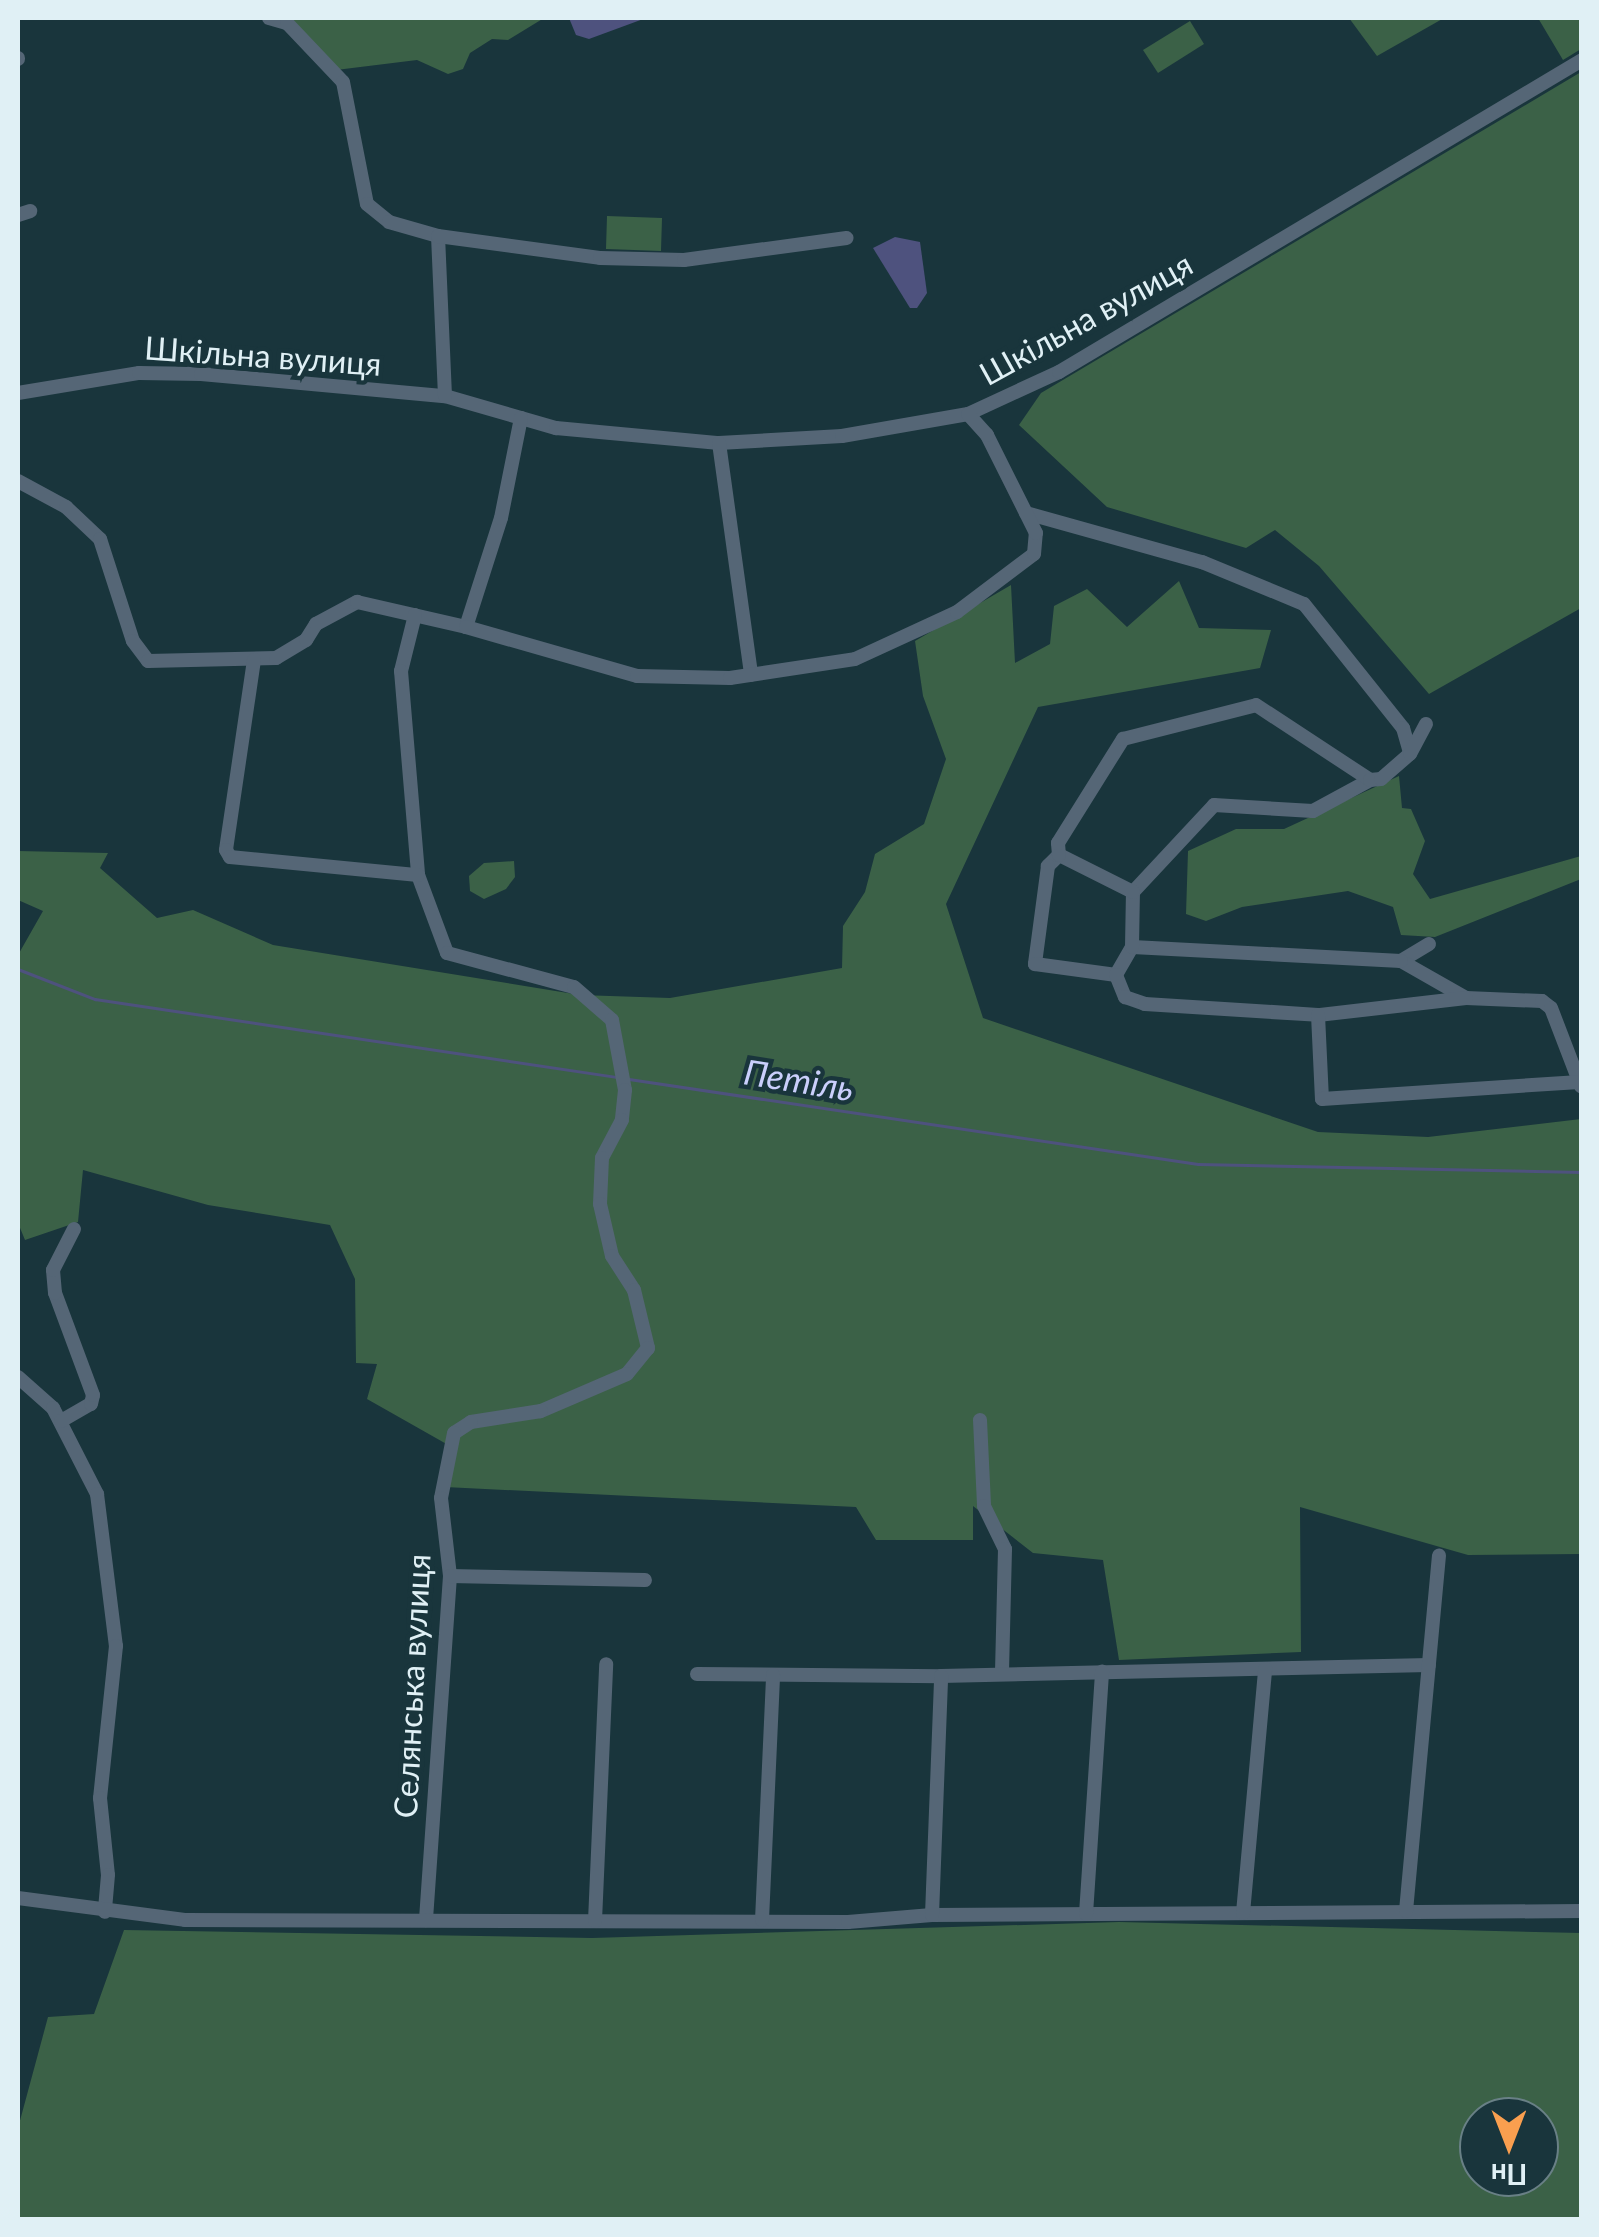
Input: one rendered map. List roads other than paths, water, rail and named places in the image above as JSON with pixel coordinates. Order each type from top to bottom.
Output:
[{"type":"street","points":[[269,18],[287,24],[342,82],[366,204],[389,222],[438,236],[600,258],[684,260],[847,238]]},
{"type":"street","name":"Шкільна вулиця","points":[[18,392],[139,373],[446,396],[556,428],[720,443],[842,436],[968,414],[1060,372],[1582,60]]},
{"type":"street","points":[[438,236],[446,396]]},
{"type":"street","points":[[18,481],[66,507],[100,539],[133,641],[148,661],[254,660],[292,650],[316,624],[358,602],[466,627],[638,676],[751,675],[855,660],[957,612],[1034,554],[1036,533],[987,435],[968,414]]},
{"type":"street","points":[[466,627],[501,518],[521,418]]},
{"type":"street","points":[[720,443],[751,675]]},
{"type":"street","points":[[1026,513],[1202,562],[1304,604],[1402,728],[1410,754]]},
{"type":"street","points":[[254,660],[230,858],[418,875],[401,671],[415,615]]},
{"type":"street","points":[[1116,975],[1035,964],[1048,866],[1059,855],[1058,842],[1123,739],[1244,706],[1270,710],[1370,780]]},
{"type":"street","points":[[1116,975],[1132,948],[1133,892],[1214,805],[1312,811],[1381,778],[1410,754],[1426,724]]},
{"type":"street","points":[[1059,855],[1133,892]]},
{"type":"street","name":"Селянська вулиця","points":[[418,875],[448,953],[574,987],[612,1020],[625,1065],[625,1090],[622,1120],[602,1158],[600,1204],[612,1256],[634,1290],[648,1348],[626,1374],[541,1411],[471,1422],[454,1433],[441,1498],[450,1576],[426,1920]]},
{"type":"street","points":[[1401,960],[1429,944]]},
{"type":"street","points":[[1132,948],[1401,960],[1466,998]]},
{"type":"street","points":[[1116,975],[1125,997],[1145,1004],[1318,1015],[1466,998],[1542,1001],[1574,1039],[1580,1084],[1322,1099],[1318,1015]]},
{"type":"street","points":[[61,1422],[91,1404],[93,1395],[55,1293],[53,1270],[74,1229]]},
{"type":"street","points":[[18,1377],[61,1422],[96,1494],[116,1646],[100,1798],[108,1875],[105,1912]]},
{"type":"street","points":[[980,1420],[984,1506],[1005,1549],[1002,1673]]},
{"type":"street","points":[[1406,1911],[1439,1556]]},
{"type":"street","points":[[450,1576],[645,1580]]},
{"type":"street","points":[[595,1921],[606,1664]]},
{"type":"street","points":[[697,1674],[941,1676],[1429,1665]]},
{"type":"street","points":[[1243,1913],[1265,1669]]},
{"type":"street","points":[[1086,1914],[1102,1672]]},
{"type":"street","points":[[762,1920],[774,1675]]},
{"type":"street","points":[[932,1915],[941,1676]]},
{"type":"street","points":[[18,1898],[185,1920],[762,1920],[932,1915],[1582,1911]]},
{"type":"water","points":[[569,18],[646,18],[589,39],[576,35]]},
{"type":"water","points":[[895,237],[920,242],[927,293],[917,308],[910,308],[873,248]]},
{"type":"waterway","name":"Петіль","points":[[18,969],[95,999],[617,1077]]},
{"type":"waterway","name":"Петіль","points":[[629,1079],[1198,1164],[1582,1172]]}]
